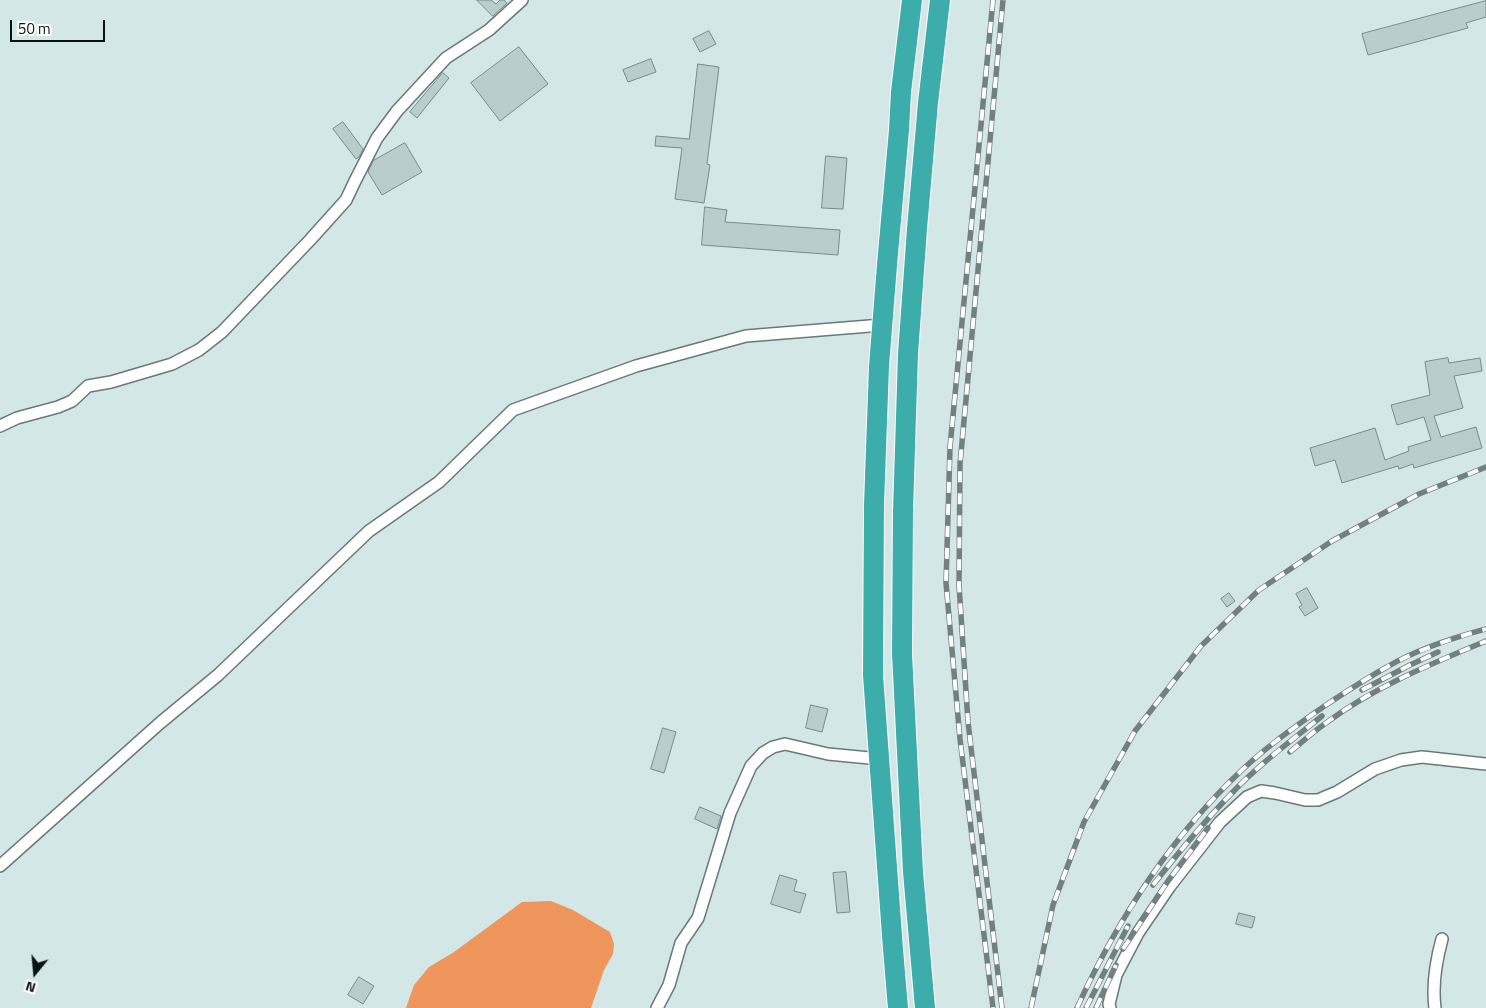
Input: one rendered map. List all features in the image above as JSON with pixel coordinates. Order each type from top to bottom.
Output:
[{"type":"highway","points":[[898,1008],[873,674],[873,590],[876,456],[882,325],[901,92],[912,0]]},
{"type":"highway","points":[[925,1008],[913,872],[903,681],[902,512],[908,354],[914,267],[928,103],[940,0]]},
{"type":"street","points":[[0,426],[16,418],[58,407],[72,401],[88,386],[172,364],[199,350],[222,332],[346,200],[377,138],[396,111],[446,58],[489,30],[522,0]]},
{"type":"street","points":[[0,866],[160,723],[218,675],[369,531],[439,482],[513,410],[636,366],[746,336],[882,325]]},
{"type":"street","points":[[657,1008],[669,985],[681,943],[698,918],[730,813],[751,766],[763,752],[785,744],[828,754],[880,758]]},
{"type":"street","points":[[1110,1008],[1109,1004],[1116,975],[1138,933],[1170,886],[1220,822],[1247,797],[1261,792],[1275,793],[1305,800],[1318,800],[1337,792],[1375,768],[1401,760],[1422,757],[1486,764]]},
{"type":"street","points":[[1435,1008],[1434,980],[1436,960],[1442,939]]},
{"type":"shaded area","points":[[551,901],[573,910],[610,932],[614,944],[613,954],[604,970],[591,1008],[406,1008],[414,985],[429,967],[454,952],[522,902]]},
{"type":"building","points":[[477,0],[491,0],[496,4],[500,0],[504,0],[507,3],[493,16]]},
{"type":"building","points":[[1486,1],[1486,17],[1466,23],[1468,28],[1368,55],[1362,34]]},
{"type":"building","points":[[709,31],[716,44],[700,52],[693,39]]},
{"type":"building","points":[[519,47],[548,84],[500,121],[471,83]]},
{"type":"building","points":[[651,59],[656,72],[628,82],[623,70]]},
{"type":"building","points":[[698,64],[719,67],[707,164],[710,165],[704,203],[675,199],[682,148],[655,146],[656,136],[689,139]]},
{"type":"building","points":[[443,73],[449,78],[417,118],[410,112]]},
{"type":"building","points":[[343,122],[363,149],[356,159],[333,129]]},
{"type":"building","points":[[405,143],[422,172],[382,195],[368,172],[373,161]]},
{"type":"building","points":[[826,156],[847,158],[843,209],[822,208]]},
{"type":"building","points":[[705,207],[727,210],[725,222],[840,230],[838,255],[702,245]]},
{"type":"building","points":[[1448,358],[1449,363],[1480,358],[1482,371],[1454,376],[1463,408],[1434,416],[1441,437],[1476,427],[1482,448],[1414,468],[1413,464],[1399,469],[1398,466],[1342,483],[1335,460],[1315,466],[1310,448],[1375,428],[1385,460],[1409,451],[1408,447],[1431,440],[1424,417],[1397,425],[1391,405],[1430,395],[1425,362]]},
{"type":"building","points":[[1307,588],[1318,608],[1305,616],[1299,607],[1302,605],[1296,594]]},
{"type":"building","points":[[1229,593],[1235,601],[1227,607],[1221,599]]},
{"type":"building","points":[[811,705],[828,709],[822,732],[806,728]]},
{"type":"building","points":[[663,728],[676,732],[664,773],[651,769]]},
{"type":"building","points":[[700,807],[721,816],[717,829],[695,819]]},
{"type":"building","points":[[846,872],[850,912],[837,913],[833,873]]},
{"type":"building","points":[[780,875],[797,880],[794,891],[806,894],[800,913],[771,904]]},
{"type":"building","points":[[1239,913],[1255,917],[1252,928],[1236,924]]},
{"type":"building","points":[[359,977],[374,986],[363,1004],[348,995]]},
{"type":"railway","points":[[993,0],[950,447],[946,583],[960,739],[993,1008]]},
{"type":"railway","points":[[1002,1008],[968,722],[959,585],[960,464],[1003,0]]},
{"type":"railway","points":[[1031,1008],[1053,905],[1084,822],[1135,731],[1201,646],[1259,590],[1332,541],[1419,494],[1486,467]]},
{"type":"railway","points":[[1077,1008],[1110,943],[1148,881],[1192,823],[1242,770],[1302,722],[1398,661],[1449,640],[1486,629]]},
{"type":"railway","points":[[1290,752],[1321,726],[1383,687],[1486,641]]},
{"type":"railway","points":[[1362,690],[1438,652]]},
{"type":"railway","points":[[1153,885],[1181,850],[1241,783],[1322,716]]},
{"type":"railway","points":[[1123,949],[1168,881],[1208,828]]},
{"type":"railway","points":[[1086,1008],[1128,926]]},
{"type":"railway","points":[[1096,1008],[1116,965]]}]
